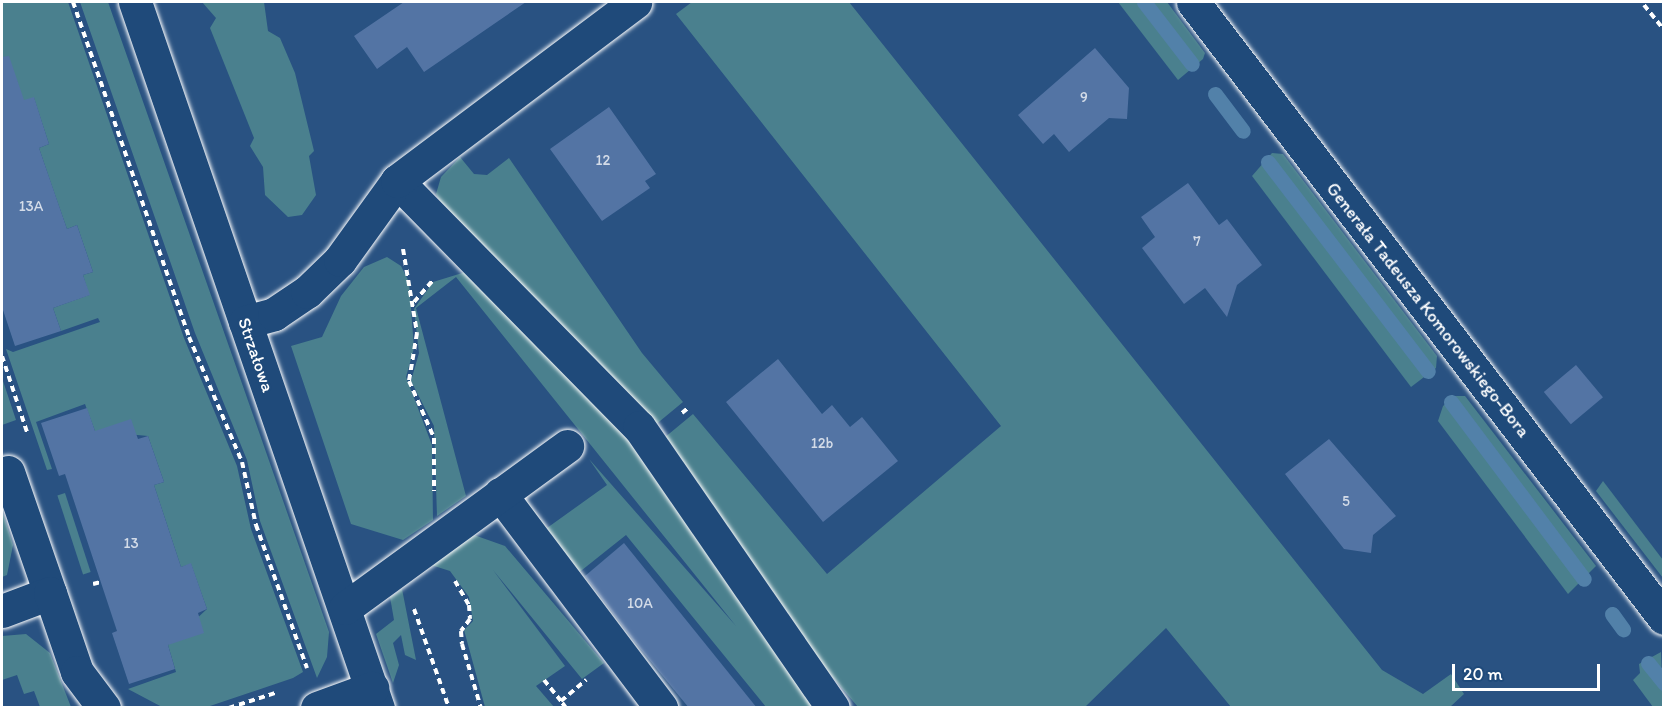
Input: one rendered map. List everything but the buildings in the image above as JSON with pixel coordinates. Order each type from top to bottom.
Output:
[{"type":"street","name":"Strzałowa","points":[[135,2],[375,698]]},
{"type":"street","points":[[245,322],[274,314],[326,275],[393,186],[635,2]]},
{"type":"street","name":"Generała Tadeusza Komorowskiego-Bora","points":[[1193,2],[1664,618]]},
{"type":"street","points":[[393,186],[639,427],[833,708]]},
{"type":"street","points":[[345,608],[435,540],[567,446]]},
{"type":"street","points":[[8,471],[77,672],[104,708]]},
{"type":"street","points":[[500,494],[661,708]]},
{"type":"street","points":[[2,611],[50,593]]},
{"type":"street","points":[[318,707],[375,698]]},
{"type":"path","points":[[73,2],[189,337],[242,462],[256,525],[318,707]]},
{"type":"path","points":[[1644,5],[1664,30]]},
{"type":"path","points":[[393,186],[413,289],[417,347],[408,381],[434,438],[435,540]]},
{"type":"path","points":[[407,561],[444,572],[463,591],[470,619],[461,631],[462,644],[481,708]]},
{"type":"path","points":[[544,680],[561,701]]},
{"type":"path","points":[[229,708],[282,690]]},
{"type":"green space","points":[[2,2],[68,2],[184,338],[237,466],[251,529],[303,672],[293,678],[207,707],[162,707],[128,689],[176,672],[168,645],[207,609],[191,564],[181,567],[154,485],[164,482],[148,436],[95,431],[85,404],[36,422],[52,469],[47,470],[6,349],[13,352],[100,322],[98,318],[61,331],[53,308],[89,295],[83,275],[93,272],[77,225],[67,229],[39,148],[49,144],[34,98],[23,101],[17,81],[2,86]]},
{"type":"green space","points":[[80,2],[108,2],[232,355],[329,632],[327,657],[317,678],[260,521],[247,460],[195,333]]},
{"type":"green space","points":[[202,2],[264,2],[268,31],[280,38],[295,73],[314,151],[309,156],[316,195],[302,215],[288,217],[265,195],[263,167],[250,146],[254,138],[210,28],[216,18]]},
{"type":"green space","points":[[692,2],[849,2],[1382,670],[1423,694],[1451,674],[1464,694],[1450,707],[1231,707],[1166,628],[1085,707],[858,707],[777,612],[664,438],[693,414],[827,574],[1001,426],[676,14]]},
{"type":"green space","points":[[1118,2],[1167,2],[1205,53],[1203,59],[1178,80]]},
{"type":"green space","points":[[1272,153],[1283,154],[1437,356],[1436,368],[1411,387],[1252,176]]},
{"type":"green space","points":[[460,157],[474,174],[487,175],[509,158],[642,353],[683,402],[654,426],[447,215],[436,194],[441,177]]},
{"type":"green space","points":[[387,257],[401,266],[409,282],[414,348],[406,377],[432,445],[433,520],[403,540],[351,524],[291,346],[322,337],[341,296],[364,267]]},
{"type":"green space","points":[[472,270],[592,389],[819,707],[766,707],[626,535],[577,574],[523,503],[526,500],[547,528],[607,485],[589,459],[736,626],[456,277],[416,308],[466,496],[437,516],[434,426],[411,381],[419,353],[414,309],[433,282]]},
{"type":"green space","points":[[2,378],[16,420],[2,425]]},
{"type":"green space","points":[[1455,396],[1465,396],[1596,566],[1568,594],[1438,421],[1443,406]]},
{"type":"green space","points":[[1603,481],[1663,560],[1663,578],[1596,491]]},
{"type":"green space","points":[[65,493],[91,572],[83,574],[57,495]]},
{"type":"green space","points":[[2,510],[13,545],[7,575],[2,577]]},
{"type":"green space","points":[[474,535],[505,546],[604,663],[582,679],[493,570],[565,666],[536,686],[554,707],[485,707],[464,630],[473,621],[469,597],[450,571],[431,565]]},
{"type":"green space","points":[[402,589],[416,660],[405,655],[401,635],[393,643],[399,665],[393,683],[376,634],[394,620],[390,597]]},
{"type":"green space","points":[[26,634],[50,653],[71,707],[40,707],[34,691],[24,694],[17,675],[2,680],[2,636]]},
{"type":"green space","points":[[1661,652],[1663,707],[1653,707],[1633,680],[1640,673],[1639,664]]},
{"type":"waterway","points":[[1144,2],[1192,64]]},
{"type":"waterway","points":[[1215,94],[1243,131]]},
{"type":"waterway","points":[[1268,162],[1428,371]]},
{"type":"waterway","points":[[1451,402],[1584,579]]},
{"type":"waterway","points":[[1612,614],[1623,629]]},
{"type":"waterway","points":[[1648,663],[1664,683]]}]
